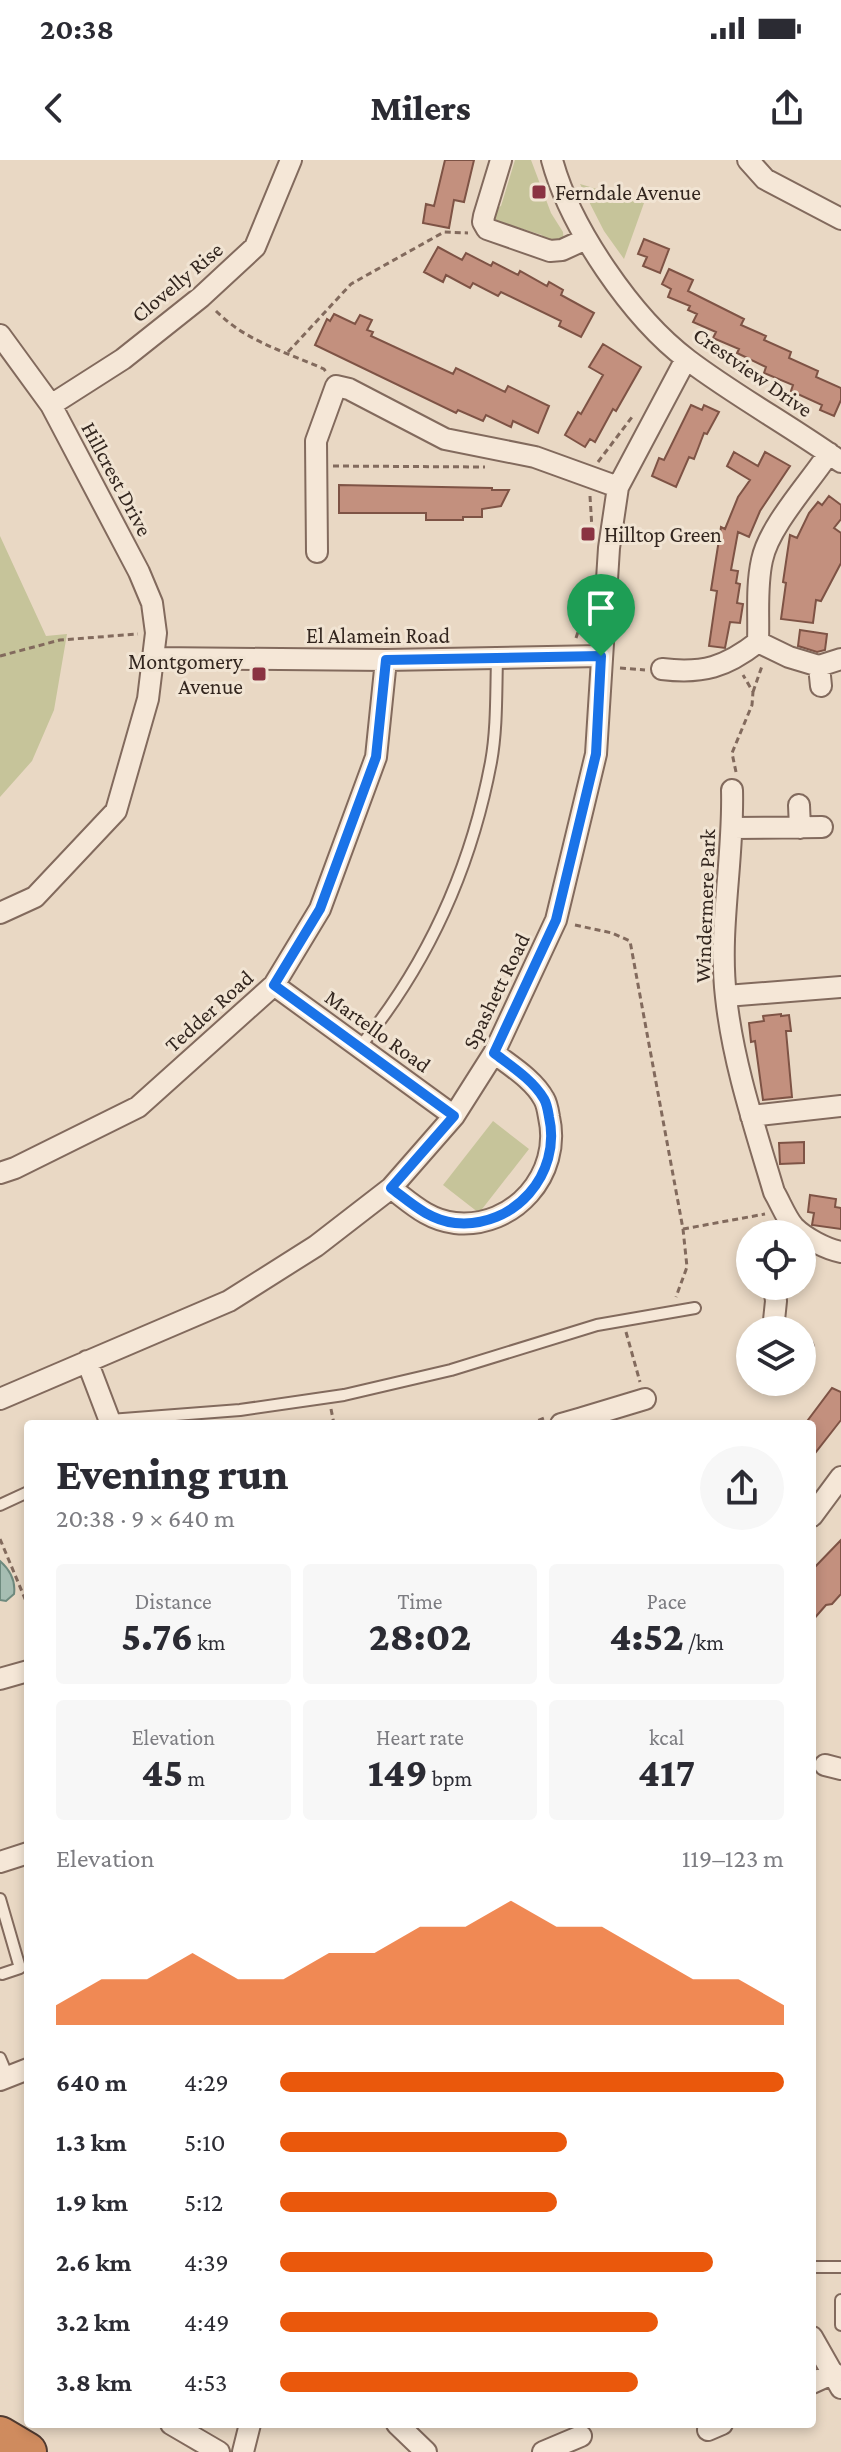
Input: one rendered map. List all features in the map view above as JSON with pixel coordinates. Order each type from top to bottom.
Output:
[{"type":"highway","points":[[0,2436],[27,2452]]},
{"type":"street","name":"Clovelly Rise","points":[[51,405],[123,359],[201,297],[255,247],[291,160]]},
{"type":"street","points":[[501,160],[484,225],[492,232],[550,251],[562,250],[586,239]]},
{"type":"street","name":"Crestview Drive","points":[[552,160],[586,239],[638,313],[686,359],[835,457]]},
{"type":"street","points":[[748,160],[765,179],[841,219]]},
{"type":"street","name":"Hillcrest Drive","points":[[0,335],[51,405],[139,572],[152,603],[156,633],[154,658]]},
{"type":"street","name":"Spashett Road","points":[[0,1399],[229,1301],[316,1246],[391,1188],[454,1116],[494,1053],[556,920],[596,754],[609,548],[618,487],[686,359]]},
{"type":"street","points":[[317,552],[316,441],[336,386],[349,389],[445,439],[535,457],[618,487]]},
{"type":"street","points":[[764,645],[758,592],[762,557],[780,522],[835,457]]},
{"type":"street","points":[[662,669],[696,662],[734,661],[764,645]]},
{"type":"street","points":[[764,645],[820,676],[841,659]]},
{"type":"street","points":[[0,913],[35,897],[116,811],[148,699],[154,658]]},
{"type":"street","name":"El Alamein Road","points":[[154,658],[601,662]]},
{"type":"street","name":"Tedder Road","points":[[0,1173],[138,1107],[274,985],[320,909],[376,757],[386,660]]},
{"type":"street","name":"Windermere Park","points":[[732,790],[726,996],[751,1116],[774,1192],[786,1220]]},
{"type":"street","points":[[799,805],[800,828]]},
{"type":"street","points":[[733,828],[822,827]]},
{"type":"street","name":"Martello Road","points":[[274,985],[454,1116]]},
{"type":"street","points":[[726,996],[841,987]]},
{"type":"street","points":[[391,1188],[426,1215],[453,1223],[476,1223],[491,1219],[505,1214],[525,1200],[545,1170],[553,1135],[545,1100],[526,1077],[494,1053]]},
{"type":"street","points":[[751,1116],[841,1106]]},
{"type":"street","points":[[816,1242],[829,1250],[841,1252]]},
{"type":"street","points":[[87,1361],[109,1420]]},
{"type":"street","points":[[585,1420],[645,1399]]},
{"type":"street","points":[[816,1511],[841,1477]]},
{"type":"street","points":[[0,1679],[24,1672]]},
{"type":"street","points":[[0,1862],[24,1854]]},
{"type":"street","points":[[3,2072],[24,2069]]},
{"type":"street","points":[[816,2344],[837,2381],[816,2383]]},
{"type":"street","points":[[178,2428],[219,2452]]},
{"type":"street","points":[[243,2452],[249,2428]]},
{"type":"street","points":[[401,2428],[426,2452]]},
{"type":"street","points":[[543,2452],[581,2436]]},
{"type":"lane","points":[[359,1048],[415,970],[460,876],[491,761],[497,659]]},
{"type":"lane","points":[[132,1420],[240,1410],[344,1395],[451,1370],[597,1325],[695,1308]]},
{"type":"lane","points":[[0,1505],[24,1494]]},
{"type":"lane","points":[[0,1899],[24,1966],[2,1974]]},
{"type":"lane","points":[[816,2267],[841,2267]]},
{"type":"lane","points":[[841,2300],[841,2325]]},
{"type":"path","points":[[288,352],[351,284],[444,232],[466,234],[484,225]]},
{"type":"path","points":[[201,297],[251,339],[324,369]]},
{"type":"path","points":[[317,466],[496,467]]},
{"type":"path","points":[[0,656],[60,640],[156,633]]},
{"type":"path","points":[[732,790],[739,789],[732,753],[752,705],[764,645]]},
{"type":"path","points":[[734,661],[753,692]]},
{"type":"path","points":[[601,662],[662,669]]},
{"type":"path","points":[[556,920],[612,933],[630,941],[683,1229],[687,1267],[676,1298],[675,1311]]},
{"type":"path","points":[[683,1229],[736,1226]]},
{"type":"path","points":[[622,1320],[645,1399]]},
{"type":"path","points":[[0,1539],[24,1596]]},
{"type":"shaded area","points":[[515,160],[531,160],[551,213],[563,232],[564,243],[544,242],[542,235],[513,226],[506,230],[493,219],[495,209],[501,206]]},
{"type":"shaded area","points":[[580,184],[644,203],[624,259],[604,231]]},
{"type":"shaded area","points":[[0,536],[46,636],[67,634],[54,710],[32,761],[0,797]]},
{"type":"shaded area","points":[[493,1121],[529,1149],[479,1213],[443,1185]]},
{"type":"shaded area","points":[[0,1561],[14,1584],[14,1594],[6,1601],[0,1600]]},
{"type":"building","points":[[445,160],[474,160],[464,202],[454,200],[449,228],[423,223],[426,204],[434,206]]},
{"type":"building","points":[[644,239],[669,249],[660,273],[643,266],[647,257],[638,254]]},
{"type":"building","points":[[438,247],[462,260],[466,253],[518,275],[520,271],[547,286],[549,282],[563,290],[561,295],[594,313],[581,337],[559,326],[561,321],[501,292],[498,296],[473,283],[470,288],[446,275],[443,282],[424,272]]},
{"type":"building","points":[[669,269],[693,280],[688,291],[744,319],[741,325],[791,352],[789,358],[818,371],[816,377],[841,388],[841,400],[834,416],[820,410],[822,405],[791,391],[793,385],[764,373],[766,367],[737,353],[739,349],[713,338],[716,332],[693,322],[697,314],[688,310],[690,306],[668,297],[671,289],[662,284]]},
{"type":"building","points":[[334,314],[355,324],[360,315],[372,320],[367,330],[373,332],[371,336],[453,374],[456,368],[505,392],[508,386],[549,406],[538,433],[513,421],[511,427],[486,415],[483,421],[458,410],[456,413],[315,345],[327,319],[330,321]]},
{"type":"building","points":[[603,344],[641,367],[595,442],[590,439],[585,447],[565,435],[603,375],[589,367]]},
{"type":"building","points":[[691,405],[702,410],[704,405],[719,412],[707,434],[704,433],[694,459],[689,457],[676,487],[652,476],[659,458],[664,460]]},
{"type":"building","points":[[734,452],[758,466],[765,452],[790,466],[760,511],[749,537],[738,532],[731,570],[738,571],[736,583],[740,584],[737,603],[743,604],[740,623],[730,622],[725,648],[709,646],[717,591],[711,590],[721,527],[725,529],[738,497],[750,480],[727,466]]},
{"type":"building","points":[[339,485],[509,490],[501,506],[482,509],[482,517],[426,520],[426,513],[339,513]]},
{"type":"building","points":[[829,496],[841,505],[841,519],[834,528],[841,533],[841,563],[821,601],[816,600],[813,623],[781,619],[790,535],[797,538],[809,513],[818,502],[822,505]]},
{"type":"building","points":[[800,630],[827,634],[825,650],[817,652],[798,646]]},
{"type":"building","points":[[789,1015],[791,1031],[786,1031],[792,1097],[763,1100],[755,1041],[751,1042],[749,1023],[764,1021],[763,1016]]},
{"type":"building","points":[[804,1142],[804,1163],[780,1164],[779,1143]]},
{"type":"building","points":[[810,1195],[836,1199],[835,1207],[841,1208],[841,1229],[816,1226],[814,1213],[808,1212]]},
{"type":"building","points":[[832,1388],[841,1392],[841,1420],[816,1452],[816,1420],[808,1420]]},
{"type":"building","points":[[841,1540],[841,1594],[816,1616],[816,1566]]},
{"type":"place","name":"Ferndale Avenue","points":[[539,192]]},
{"type":"place","name":"Hilltop Green","points":[[588,534]]},
{"type":"place","name":"Montgomery Avenue","points":[[259,674]]},
{"type":"route","points":[[601,656],[596,754],[556,920],[494,1053],[526,1077],[545,1100],[553,1135],[545,1170],[525,1200],[505,1214],[476,1223],[453,1223],[426,1215],[391,1188],[454,1116],[274,985],[320,909],[376,757],[386,660],[601,656]]}]
